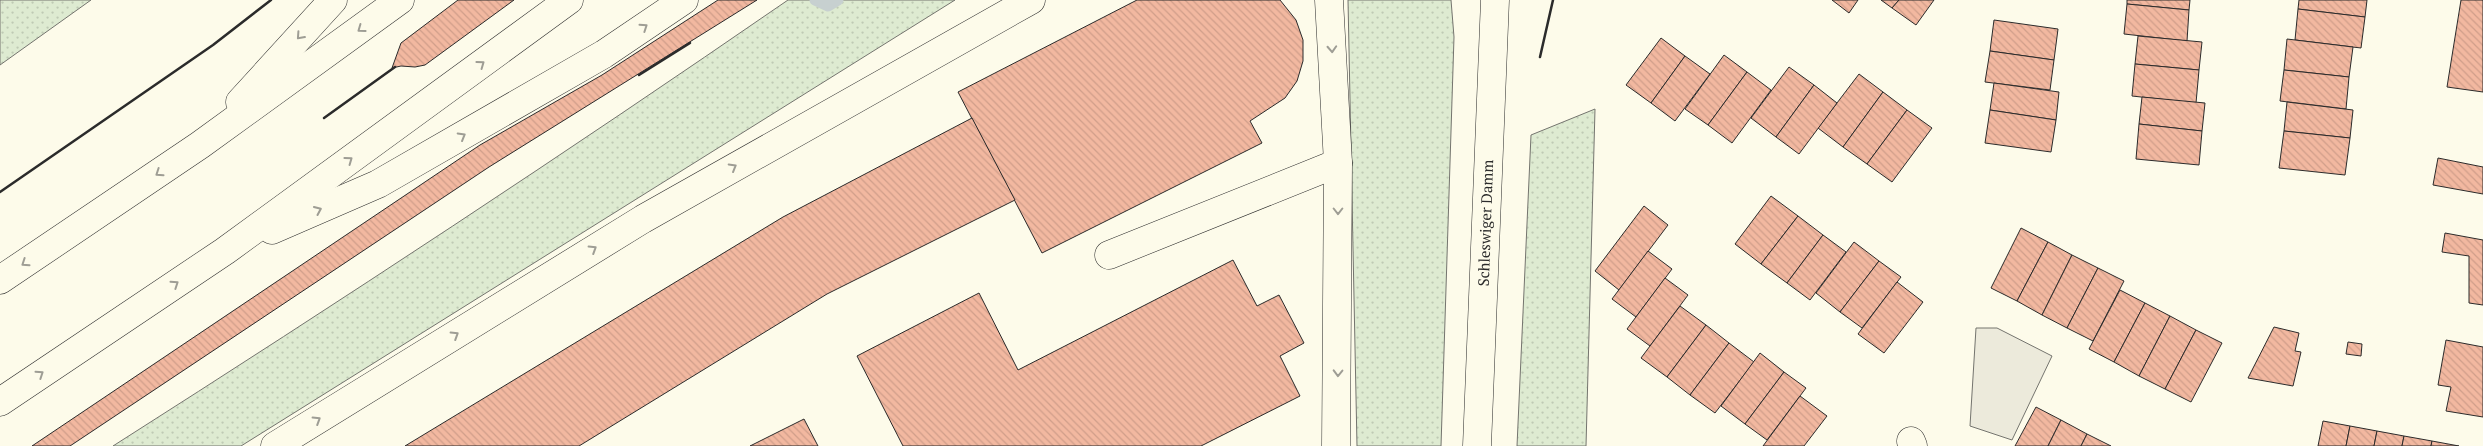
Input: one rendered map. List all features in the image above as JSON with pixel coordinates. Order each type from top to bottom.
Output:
[{"type":"main road","points":[[200,145],[333,0]]},
{"type":"main road","points":[[0,280],[200,145],[400,0]]},
{"type":"main road","points":[[0,402],[225,251],[569,0]]},
{"type":"main road","points":[[225,251],[378,184],[604,54],[684,0]]},
{"type":"main road","points":[[275,446],[643,218],[1031,0]]},
{"type":"main road","points":[[1329,0],[1338,164],[1336,446]]},
{"type":"main road","name":"Schleswiger Damm","points":[[1476,446],[1495,0]]},
{"type":"main road","points":[[1109,255],[1338,164]]},
{"type":"green space","points":[[0,0],[91,0],[0,65]]},
{"type":"green space","points":[[788,0],[955,0],[241,446],[113,446],[453,226]]},
{"type":"green space","points":[[1348,0],[1451,0],[1454,37],[1441,446],[1357,446]]},
{"type":"green space","points":[[1595,109],[1586,446],[1517,446],[1531,135]]},
{"type":"shaded area","points":[[1976,328],[1997,328],[2052,356],[2012,440],[1970,426]]},
{"type":"building","points":[[458,0],[514,0],[425,65],[392,68],[401,43]]},
{"type":"building","points":[[718,0],[757,0],[489,167],[70,446],[32,446],[480,145],[602,75]]},
{"type":"building","points":[[1137,0],[1280,0],[1296,20],[1303,40],[1303,61],[1297,81],[1285,98],[1250,121],[1262,143],[1042,253],[958,92]]},
{"type":"building","points":[[1832,0],[1858,0],[1849,13]]},
{"type":"building","points":[[1881,0],[1899,0],[1892,8]]},
{"type":"building","points":[[1899,0],[1934,0],[1916,25],[1892,8]]},
{"type":"building","points":[[2127,0],[2190,0],[2189,10],[2127,4]]},
{"type":"building","points":[[2299,0],[2367,0],[2365,17],[2298,9]]},
{"type":"building","points":[[2461,0],[2483,0],[2483,92],[2447,87]]},
{"type":"building","points":[[2127,4],[2189,10],[2187,41],[2124,34]]},
{"type":"building","points":[[2298,9],[2365,17],[2361,48],[2295,40]]},
{"type":"building","points":[[1994,20],[2058,29],[2054,60],[1990,51]]},
{"type":"building","points":[[2138,36],[2202,42],[2199,70],[2135,64]]},
{"type":"building","points":[[1661,38],[1685,56],[1651,103],[1626,85]]},
{"type":"building","points":[[2287,39],[2353,47],[2349,77],[2284,70]]},
{"type":"building","points":[[1990,51],[2054,60],[2050,90],[1985,82]]},
{"type":"building","points":[[1724,55],[1747,72],[1708,125],[1685,109]]},
{"type":"building","points":[[1685,56],[1710,74],[1675,121],[1651,103]]},
{"type":"building","points":[[2135,64],[2199,70],[2196,103],[2132,96]]},
{"type":"building","points":[[1789,67],[1814,85],[1776,137],[1751,118]]},
{"type":"building","points":[[2284,70],[2349,77],[2346,109],[2280,101]]},
{"type":"building","points":[[1747,72],[1771,90],[1732,143],[1708,125]]},
{"type":"building","points":[[1859,74],[1883,92],[1843,147],[1818,128]]},
{"type":"building","points":[[1994,83],[2059,92],[2056,120],[1990,110]]},
{"type":"building","points":[[1814,85],[1837,103],[1799,154],[1776,137]]},
{"type":"building","points":[[1883,92],[1907,110],[1867,164],[1843,147]]},
{"type":"building","points":[[2142,97],[2205,103],[2202,131],[2139,124]]},
{"type":"building","points":[[2287,102],[2353,110],[2350,138],[2284,131]]},
{"type":"building","points":[[1907,110],[1932,128],[1892,182],[1867,164]]},
{"type":"building","points":[[1990,110],[2056,120],[2051,152],[1985,143]]},
{"type":"building","points":[[972,118],[1015,200],[827,294],[579,446],[405,446],[783,217]]},
{"type":"building","points":[[2139,124],[2202,131],[2199,165],[2136,159]]},
{"type":"building","points":[[2284,131],[2350,138],[2345,175],[2279,168]]},
{"type":"building","points":[[2438,158],[2483,167],[2483,194],[2433,185]]},
{"type":"building","points":[[1771,196],[1798,216],[1761,264],[1735,244]]},
{"type":"building","points":[[1644,206],[1668,225],[1619,290],[1595,271]]},
{"type":"building","points":[[1798,216],[1823,235],[1787,283],[1761,264]]},
{"type":"building","points":[[2021,228],[2048,242],[2017,301],[1991,288]]},
{"type":"building","points":[[2445,233],[2483,240],[2483,305],[2469,303],[2469,256],[2442,252]]},
{"type":"building","points":[[1823,235],[1846,252],[1810,300],[1787,283]]},
{"type":"building","points":[[1854,242],[1879,261],[1840,312],[1816,293]]},
{"type":"building","points":[[2048,242],[2072,255],[2042,315],[2017,301]]},
{"type":"building","points":[[1648,251],[1672,269],[1636,317],[1612,299]]},
{"type":"building","points":[[2072,255],[2098,268],[2067,328],[2042,315]]},
{"type":"building","points":[[1233,260],[1257,306],[1279,295],[1304,343],[1280,356],[1300,396],[1201,446],[903,446],[857,356],[979,293],[1018,370]]},
{"type":"building","points":[[1879,261],[1901,277],[1862,328],[1840,312]]},
{"type":"building","points":[[2098,268],[2124,281],[2093,341],[2067,328]]},
{"type":"building","points":[[1665,278],[1688,295],[1650,346],[1627,329]]},
{"type":"building","points":[[1897,282],[1923,302],[1884,353],[1858,334]]},
{"type":"building","points":[[2120,290],[2145,303],[2114,362],[2089,349]]},
{"type":"building","points":[[2145,303],[2170,316],[2139,376],[2114,362]]},
{"type":"building","points":[[1680,306],[1706,325],[1667,377],[1641,358]]},
{"type":"building","points":[[2170,316],[2196,330],[2165,389],[2139,376]]},
{"type":"building","points":[[1706,325],[1729,343],[1690,395],[1667,377]]},
{"type":"building","points":[[2274,327],[2299,333],[2295,351],[2301,352],[2293,386],[2248,378]]},
{"type":"building","points":[[2196,330],[2222,343],[2191,402],[2165,389]]},
{"type":"building","points":[[2446,340],[2483,347],[2483,417],[2446,411],[2451,387],[2438,385]]},
{"type":"building","points":[[2348,342],[2362,344],[2361,356],[2346,354]]},
{"type":"building","points":[[1729,343],[1754,362],[1715,413],[1690,395]]},
{"type":"building","points":[[1760,353],[1784,372],[1745,424],[1721,406]]},
{"type":"building","points":[[1784,372],[1806,388],[1767,440],[1745,424]]},
{"type":"building","points":[[1800,396],[1827,416],[1804,446],[1763,446]]},
{"type":"building","points":[[2036,407],[2061,420],[2048,446],[2015,446]]},
{"type":"building","points":[[804,419],[818,446],[750,446]]},
{"type":"building","points":[[2061,420],[2087,434],[2081,446],[2048,446]]},
{"type":"building","points":[[2323,421],[2350,426],[2346,446],[2318,446]]},
{"type":"building","points":[[2350,426],[2377,431],[2374,446],[2346,446]]},
{"type":"building","points":[[2377,431],[2404,436],[2402,446],[2374,446]]},
{"type":"building","points":[[2087,434],[2111,446],[2081,446]]},
{"type":"building","points":[[2404,436],[2432,441],[2431,446],[2402,446]]},
{"type":"building","points":[[2432,441],[2459,446],[2431,446]]},
{"type":"waterway","points":[[815,0],[828,6],[838,0]]},
{"type":"wall","points":[[0,192],[213,45],[271,0]]},
{"type":"wall","points":[[1540,57],[1553,0]]},
{"type":"wall","points":[[639,75],[690,43]]},
{"type":"wall","points":[[324,118],[395,67]]}]
